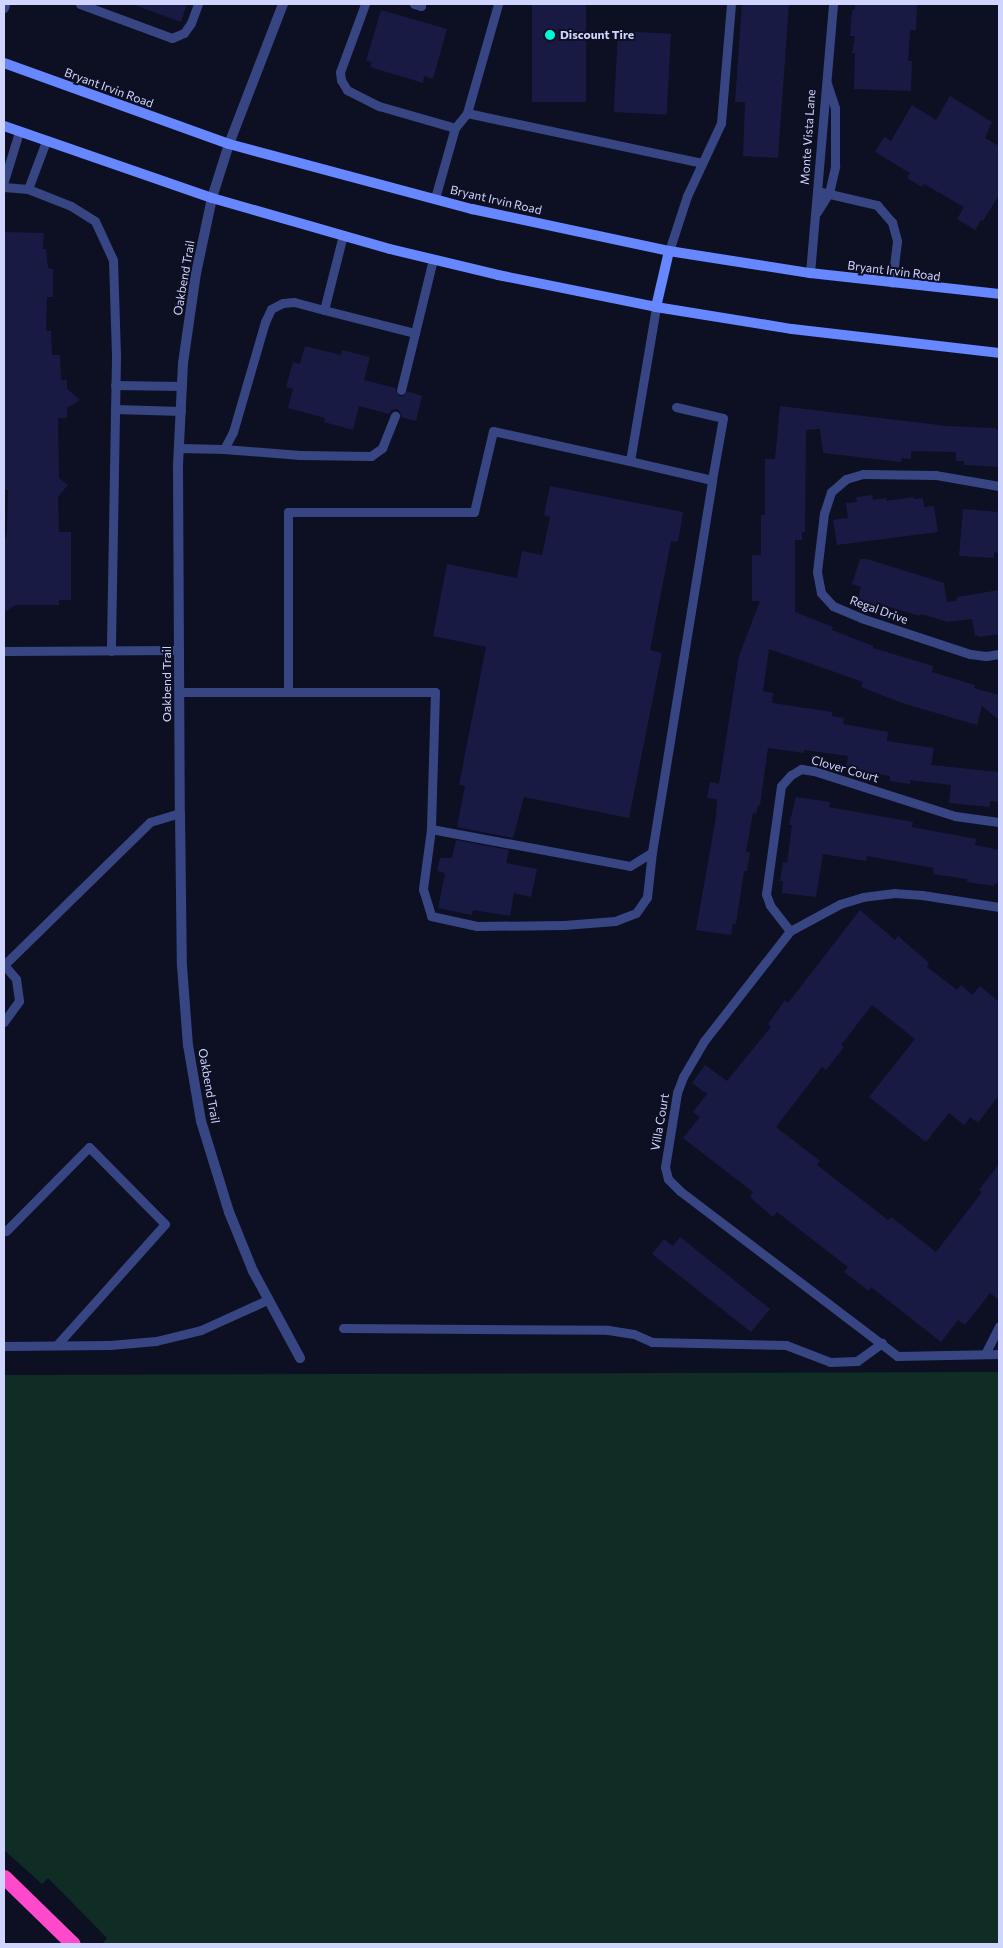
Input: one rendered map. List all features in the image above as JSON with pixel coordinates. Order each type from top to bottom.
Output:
[{"type":"highway","points":[[4,1877],[73,1944]]},
{"type":"main road","name":"Bryant Irvin Road","points":[[4,63],[229,144],[435,198],[669,251],[810,273],[999,294]]},
{"type":"main road","points":[[4,126],[212,198],[343,235],[498,275],[656,307],[792,329],[999,353]]},
{"type":"main road","points":[[656,307],[669,251]]},
{"type":"street","name":"Oakbend Trail","points":[[284,4],[229,144],[212,198],[196,273],[183,363],[179,448],[180,812],[182,966],[188,1046],[201,1122],[229,1212],[267,1300],[300,1358]]},
{"type":"lane","points":[[4,8],[5,4]]},
{"type":"lane","points":[[80,4],[172,38],[184,33],[191,23],[198,4]]},
{"type":"lane","points":[[365,4],[340,72],[341,80],[347,90],[379,106],[455,128]]},
{"type":"lane","points":[[414,4],[421,6],[421,4]]},
{"type":"lane","points":[[435,198],[455,128],[467,113],[498,4]]},
{"type":"lane","points":[[669,251],[686,196],[721,123],[731,4]]},
{"type":"lane","name":"Monte Vista Lane","points":[[810,273],[833,4]]},
{"type":"lane","points":[[815,215],[829,193],[835,166],[835,108],[826,78]]},
{"type":"lane","points":[[467,113],[702,164]]},
{"type":"lane","points":[[4,181],[19,132]]},
{"type":"lane","points":[[28,189],[46,142]]},
{"type":"lane","points":[[4,187],[28,189],[71,206],[95,221],[113,260],[115,409],[111,651]]},
{"type":"lane","points":[[817,191],[877,205],[892,222],[897,241],[892,283]]},
{"type":"lane","points":[[324,310],[343,235]]},
{"type":"lane","points":[[401,390],[433,259]]},
{"type":"lane","points":[[224,449],[234,432],[265,322],[271,308],[283,303],[294,302],[415,333]]},
{"type":"lane","points":[[630,461],[656,307]]},
{"type":"lane","points":[[115,385],[182,386]]},
{"type":"lane","points":[[179,692],[435,692],[431,829],[423,888],[431,916],[477,926],[564,925],[615,921],[636,912],[646,897],[723,418],[676,407]]},
{"type":"lane","points":[[115,409],[181,411]]},
{"type":"lane","points":[[179,448],[224,449],[300,455],[371,456],[382,448],[395,415]]},
{"type":"lane","points":[[288,692],[288,512],[474,512],[494,431],[712,480]]},
{"type":"lane","name":"Regal Drive","points":[[999,486],[935,475],[863,474],[846,479],[831,492],[824,513],[817,572],[821,593],[834,606],[842,610],[970,654],[986,656],[999,654]]},
{"type":"lane","points":[[4,651],[179,650]]},
{"type":"lane","name":"Clover Court","points":[[790,931],[770,905],[766,894],[781,786],[791,775],[801,770],[814,771],[955,816],[999,822]]},
{"type":"lane","points":[[4,1022],[19,1001],[16,979],[4,965],[150,822],[180,812]]},
{"type":"lane","points":[[431,829],[630,866],[652,852]]},
{"type":"lane","name":"Villa Court","points":[[999,907],[922,895],[895,893],[863,897],[840,904],[790,931],[704,1041],[683,1077],[677,1093],[665,1167],[668,1179],[680,1190],[897,1356],[999,1354]]},
{"type":"lane","points":[[4,1231],[89,1148],[165,1224],[57,1345]]},
{"type":"lane","points":[[4,1346],[133,1344],[179,1336],[223,1321],[267,1300]]},
{"type":"lane","points":[[985,1354],[999,1326]]},
{"type":"lane","points":[[343,1328],[608,1330],[634,1334],[652,1342],[786,1344],[830,1362],[857,1361],[882,1343]]},
{"type":"green space","points":[[999,1372],[999,1944],[102,1944],[107,1938],[48,1878],[42,1884],[4,1850],[4,1375]]},
{"type":"building","points":[[138,4],[187,4],[181,22],[137,6]]},
{"type":"building","name":"Discount Tire","points":[[532,4],[586,4],[586,102],[532,102]]},
{"type":"building","points":[[742,4],[789,4],[778,158],[743,156],[745,102],[735,102]]},
{"type":"building","points":[[855,4],[917,4],[916,30],[910,30],[908,61],[912,61],[911,91],[854,89],[855,53],[852,53],[855,36],[850,36],[852,10],[855,10]]},
{"type":"building","points":[[381,10],[447,29],[433,79],[424,76],[423,83],[370,67],[372,62],[366,61]]},
{"type":"building","points":[[618,31],[671,34],[667,115],[614,112]]},
{"type":"building","points":[[950,96],[992,122],[985,138],[999,146],[999,195],[983,221],[981,220],[975,230],[957,219],[964,207],[924,184],[922,187],[907,178],[910,173],[875,152],[884,137],[891,141],[912,105],[936,120]]},
{"type":"building","points":[[4,232],[44,233],[43,249],[46,249],[48,268],[53,269],[53,297],[47,297],[46,331],[51,331],[52,355],[60,355],[61,380],[67,380],[67,389],[80,400],[67,408],[67,418],[58,418],[59,478],[68,485],[58,497],[59,532],[71,532],[71,600],[59,600],[59,605],[16,605],[4,612],[4,538],[6,538],[7,530],[8,490],[4,490]]},
{"type":"building","points":[[305,346],[341,355],[342,350],[370,357],[364,380],[395,388],[399,396],[403,396],[407,391],[422,396],[416,421],[401,417],[397,409],[392,410],[389,414],[359,406],[353,430],[324,422],[325,418],[288,408],[293,389],[286,387],[293,362],[300,364]]},
{"type":"building","points":[[780,406],[947,426],[996,428],[996,430],[999,430],[999,467],[964,465],[964,461],[956,461],[956,452],[911,451],[911,459],[902,458],[901,462],[823,453],[820,429],[806,430],[805,532],[802,532],[802,540],[795,540],[795,612],[833,627],[832,630],[873,646],[873,648],[933,666],[932,672],[975,685],[974,688],[999,695],[999,720],[982,706],[977,725],[902,703],[861,687],[863,682],[769,649],[763,691],[773,693],[772,703],[832,712],[832,716],[844,718],[843,724],[888,732],[887,741],[934,748],[931,765],[999,772],[999,802],[990,801],[990,807],[949,803],[951,785],[910,780],[910,784],[890,781],[890,776],[846,768],[848,756],[804,750],[804,753],[768,748],[760,805],[758,805],[756,814],[753,813],[746,852],[750,852],[747,871],[744,871],[736,924],[733,923],[731,935],[696,930],[716,817],[717,799],[707,798],[710,782],[719,784],[739,656],[760,601],[752,601],[752,555],[761,555],[761,515],[765,515],[765,459],[775,459]]},
{"type":"building","points":[[550,486],[683,512],[678,542],[671,541],[650,650],[662,653],[629,818],[524,797],[513,838],[457,827],[465,786],[459,785],[486,647],[433,636],[447,564],[517,578],[522,551],[542,555],[550,517],[544,515]]},
{"type":"building","points":[[872,495],[873,500],[886,498],[886,501],[914,497],[914,499],[923,498],[924,507],[934,506],[938,532],[837,545],[833,520],[848,518],[846,503],[857,502],[856,497]]},
{"type":"building","points":[[963,509],[999,512],[999,553],[994,552],[994,558],[959,556]]},
{"type":"building","points":[[860,559],[867,559],[944,583],[947,602],[956,601],[957,597],[999,590],[999,634],[975,636],[972,619],[948,622],[889,607],[888,610],[857,601],[861,587],[852,584]]},
{"type":"building","points":[[796,797],[830,802],[829,807],[913,822],[912,827],[976,839],[975,845],[999,850],[999,884],[995,883],[994,886],[967,882],[967,879],[933,874],[934,868],[867,856],[866,861],[823,854],[816,897],[782,893],[783,881],[780,881],[783,862],[787,863],[792,825],[789,825]]},
{"type":"building","points":[[456,840],[509,850],[506,863],[537,869],[531,897],[514,893],[510,916],[473,910],[472,915],[438,908],[445,873],[437,871],[440,858],[452,858]]},
{"type":"building","points":[[860,910],[895,940],[898,936],[929,963],[927,967],[957,990],[961,985],[972,995],[980,986],[999,1002],[999,1095],[978,1123],[970,1117],[964,1125],[949,1113],[926,1142],[869,1097],[915,1039],[872,1005],[841,1045],[844,1047],[826,1070],[822,1067],[776,1127],[820,1161],[817,1165],[888,1220],[891,1217],[936,1252],[982,1192],[979,1190],[999,1164],[999,1300],[990,1293],[965,1325],[958,1320],[941,1342],[871,1287],[869,1291],[844,1272],[848,1267],[777,1212],[773,1217],[750,1197],[753,1192],[683,1138],[700,1117],[693,1112],[707,1094],[692,1083],[705,1065],[727,1081],[771,1027],[768,1024],[785,1000],[788,1003]]},
{"type":"building","points":[[680,1237],[770,1309],[751,1332],[652,1254],[664,1239],[673,1246]]},
{"type":"place","name":"Discount Tire","points":[[550,35]]}]
